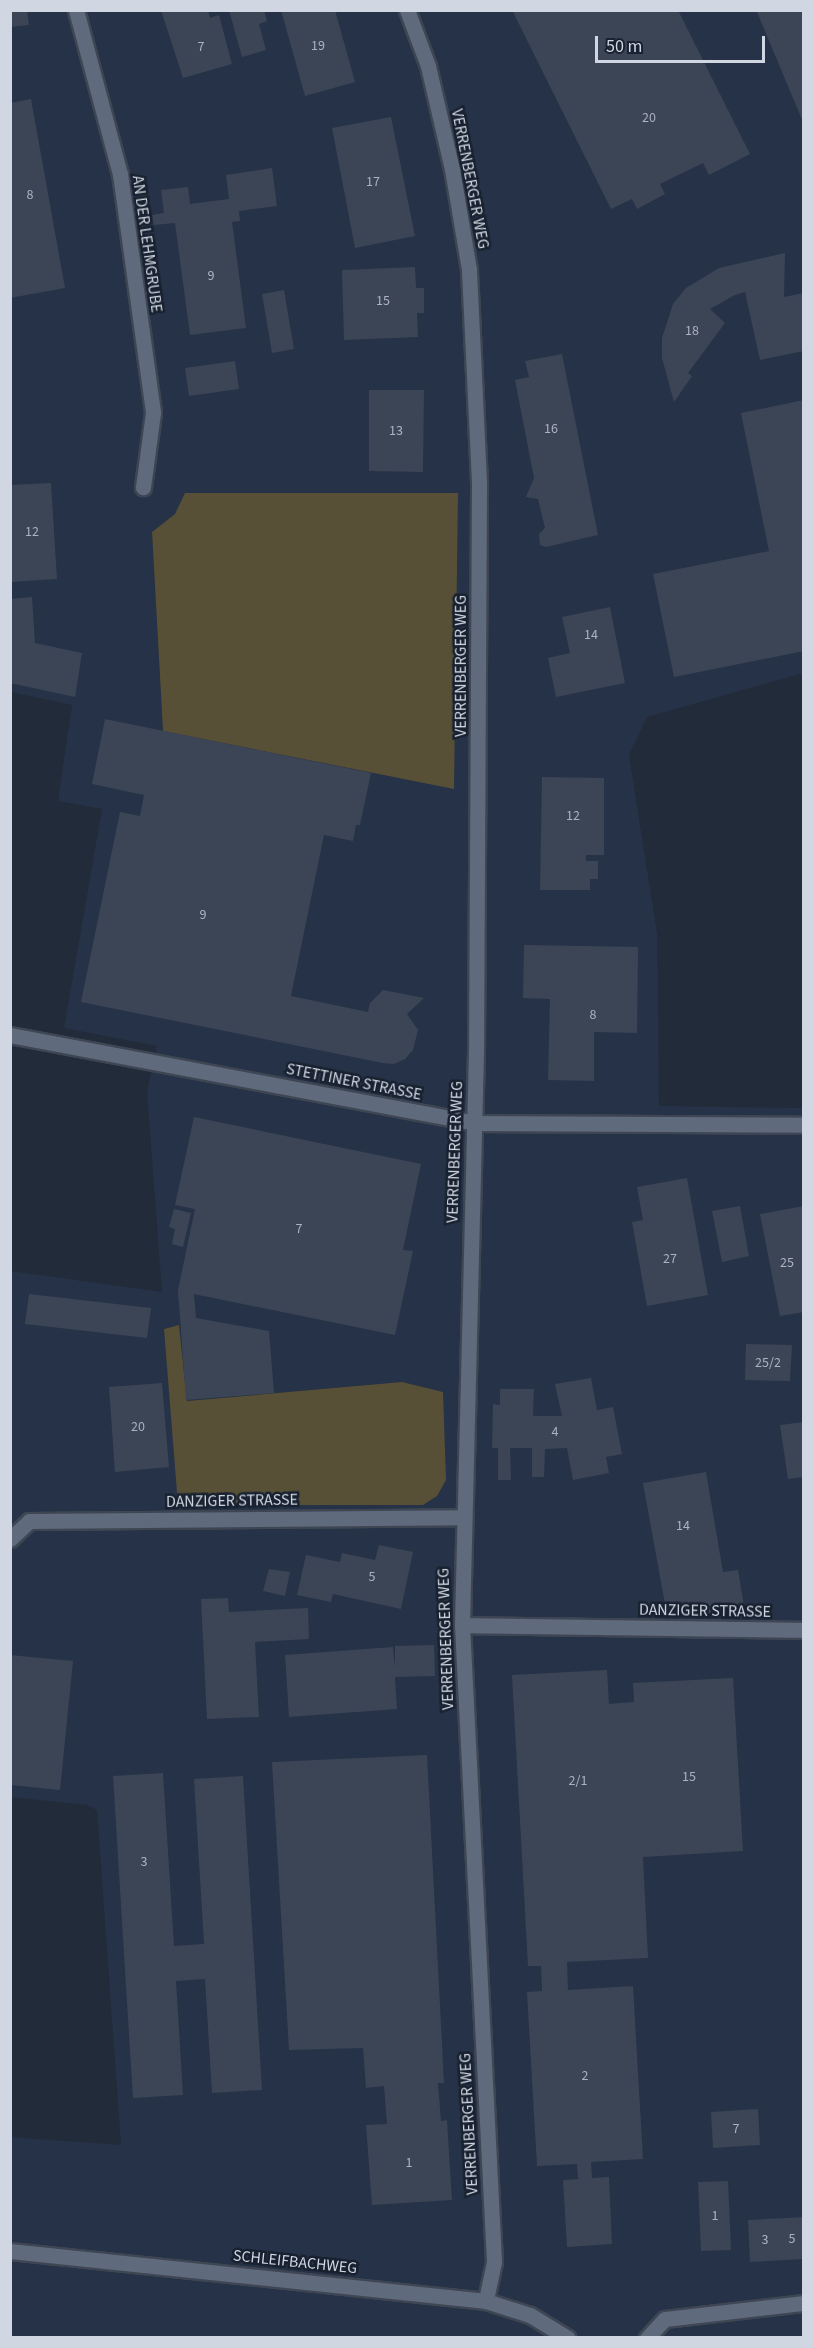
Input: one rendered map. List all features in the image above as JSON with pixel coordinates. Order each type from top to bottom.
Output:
[{"type":"street","name":"AN DER LEHMGRUBE","points":[[76,10],[121,186],[153,413],[143,487]]},
{"type":"street","name":"VERRENBERGER WEG","points":[[406,10],[428,66],[452,169],[469,270],[479,485],[474,1123],[462,1517],[462,1625],[494,2262],[486,2301]]},
{"type":"street","name":"STETTINER STRASSE","points":[[10,1035],[474,1123],[804,1125]]},
{"type":"street","name":"DANZIGER STRASSE","points":[[10,1539],[29,1521],[462,1517]]},
{"type":"street","name":"DANZIGER STRASSE","points":[[462,1625],[804,1630]]},
{"type":"street","name":"SCHLEIFBACHWEG","points":[[10,2252],[486,2301],[530,2315],[568,2337]]},
{"type":"street","points":[[647,2337],[665,2319],[804,2303]]},
{"type":"shaded area","points":[[11,11],[803,11],[803,673],[647,717],[629,755],[657,933],[659,1106],[803,1108],[803,2337],[11,2337],[10,2137],[121,2145],[97,1810],[87,1805],[11,1797],[11,1271],[162,1292],[147,1092],[157,1046],[64,1028],[102,809],[58,801],[72,705],[11,692]],"holes":[[[175,514],[163,731],[152,532]],[[179,1325],[187,1401],[402,1382],[442,1392],[179,1505],[164,1329]]]},
{"type":"shaded area","points":[[185,493],[458,493],[454,789],[163,731],[152,532],[175,514]]},
{"type":"shaded area","points":[[179,1325],[187,1401],[402,1382],[443,1392],[446,1480],[437,1496],[423,1505],[178,1505],[164,1329]]},
{"type":"building","points":[[10,10],[27,10],[29,25],[10,27]]},
{"type":"building","points":[[161,10],[208,10],[210,18],[219,15],[232,64],[183,78]]},
{"type":"building","points":[[229,10],[264,10],[267,21],[259,24],[266,50],[242,57]]},
{"type":"building","points":[[281,10],[335,10],[355,82],[305,96]]},
{"type":"building","points":[[512,10],[678,10],[750,154],[709,175],[703,163],[660,184],[665,194],[637,209],[632,199],[611,209]]},
{"type":"building","points":[[804,10],[804,122],[803,122],[757,12]]},
{"type":"building","points":[[31,99],[65,288],[10,298],[10,103]]},
{"type":"building","points":[[391,117],[415,236],[355,248],[332,128]]},
{"type":"building","points":[[272,168],[277,206],[239,211],[240,221],[232,222],[246,328],[190,335],[175,223],[154,225],[152,215],[164,213],[161,190],[188,187],[190,204],[229,199],[226,175]]},
{"type":"building","points":[[785,253],[784,297],[804,293],[804,351],[760,360],[745,292],[735,295],[710,309],[725,323],[688,373],[692,376],[674,402],[662,358],[662,338],[673,304],[686,288],[719,268]]},
{"type":"building","points":[[415,267],[416,288],[424,288],[424,313],[417,313],[418,337],[344,340],[342,270]]},
{"type":"building","points":[[284,290],[294,349],[272,353],[262,294]]},
{"type":"building","points":[[562,354],[598,535],[546,547],[540,545],[539,534],[545,528],[538,499],[526,497],[534,478],[515,380],[529,377],[525,361]]},
{"type":"building","points":[[235,361],[239,389],[189,396],[185,368]]},
{"type":"building","points":[[369,390],[424,390],[423,472],[369,471]]},
{"type":"building","points":[[804,400],[804,651],[674,677],[653,574],[769,551],[741,413]]},
{"type":"building","points":[[51,483],[57,579],[10,582],[10,485]]},
{"type":"building","points":[[32,597],[35,643],[82,653],[75,697],[10,683],[10,599]]},
{"type":"building","points":[[610,607],[625,683],[556,697],[548,658],[570,653],[562,617]]},
{"type":"building","points":[[105,719],[371,773],[360,825],[356,825],[353,841],[324,835],[291,996],[368,1012],[370,1003],[383,990],[424,998],[407,1014],[418,1030],[413,1050],[405,1059],[394,1064],[383,1063],[81,1002],[120,812],[140,816],[144,795],[92,784]]},
{"type":"building","points":[[542,777],[604,778],[604,855],[586,855],[586,861],[598,861],[598,879],[590,879],[590,890],[540,890]]},
{"type":"building","points":[[524,945],[638,947],[637,1033],[594,1032],[594,1081],[548,1080],[550,999],[523,998]]},
{"type":"building","points":[[194,1117],[421,1164],[403,1250],[413,1251],[395,1335],[194,1294],[196,1318],[269,1331],[274,1393],[186,1400],[178,1290],[195,1209],[175,1205]]},
{"type":"building","points":[[687,1178],[708,1295],[647,1306],[632,1222],[643,1220],[637,1187]]},
{"type":"building","points":[[740,1206],[749,1256],[722,1262],[712,1211]]},
{"type":"building","points":[[804,1206],[804,1312],[780,1316],[760,1214]]},
{"type":"building","points":[[174,1209],[191,1213],[183,1247],[172,1244],[175,1229],[169,1227]]},
{"type":"building","points":[[29,1294],[151,1308],[147,1338],[25,1324]]},
{"type":"building","points":[[746,1344],[792,1345],[790,1381],[745,1380]]},
{"type":"building","points":[[591,1378],[597,1410],[613,1407],[622,1454],[606,1457],[609,1473],[573,1480],[567,1448],[545,1449],[544,1477],[532,1477],[532,1448],[510,1448],[511,1480],[498,1480],[498,1448],[492,1448],[493,1404],[500,1405],[500,1389],[534,1389],[533,1416],[562,1416],[555,1384]]},
{"type":"building","points":[[162,1383],[169,1467],[115,1472],[109,1387]]},
{"type":"building","points":[[804,1422],[804,1477],[788,1479],[780,1425]]},
{"type":"building","points":[[706,1472],[723,1572],[738,1570],[746,1618],[667,1615],[643,1483]]},
{"type":"building","points":[[379,1545],[413,1552],[401,1609],[333,1594],[331,1602],[297,1595],[306,1555],[340,1562],[342,1553],[375,1560]]},
{"type":"building","points":[[269,1569],[290,1572],[285,1596],[263,1591]]},
{"type":"building","points":[[228,1598],[229,1612],[308,1608],[309,1639],[255,1642],[259,1717],[207,1719],[201,1599]]},
{"type":"building","points":[[434,1645],[435,1676],[395,1677],[397,1709],[289,1717],[285,1655],[393,1647],[395,1668],[395,1646]]},
{"type":"building","points":[[10,1655],[73,1661],[60,1790],[10,1785]]},
{"type":"building","points":[[607,1670],[609,1704],[634,1702],[633,1683],[733,1678],[743,1851],[643,1857],[648,1958],[567,1962],[568,1990],[633,1986],[643,2159],[591,2162],[592,2178],[609,2177],[612,2244],[567,2247],[563,2180],[578,2179],[577,2164],[537,2166],[527,1992],[542,1991],[541,1966],[528,1966],[512,1675]]},
{"type":"building","points":[[427,1755],[444,2083],[438,2083],[441,2121],[447,2120],[452,2200],[372,2205],[366,2125],[387,2124],[384,2086],[366,2088],[363,2048],[289,2050],[272,1762]]},
{"type":"building","points":[[163,1773],[174,1946],[204,1944],[194,1779],[243,1776],[262,2090],[212,2093],[205,1979],[176,1981],[183,2095],[133,2098],[113,1776]]},
{"type":"building","points":[[758,2109],[760,2145],[713,2148],[711,2112]]},
{"type":"building","points":[[728,2181],[731,2250],[701,2251],[698,2182]]},
{"type":"building","points":[[804,2217],[804,2259],[750,2262],[748,2220]]}]
